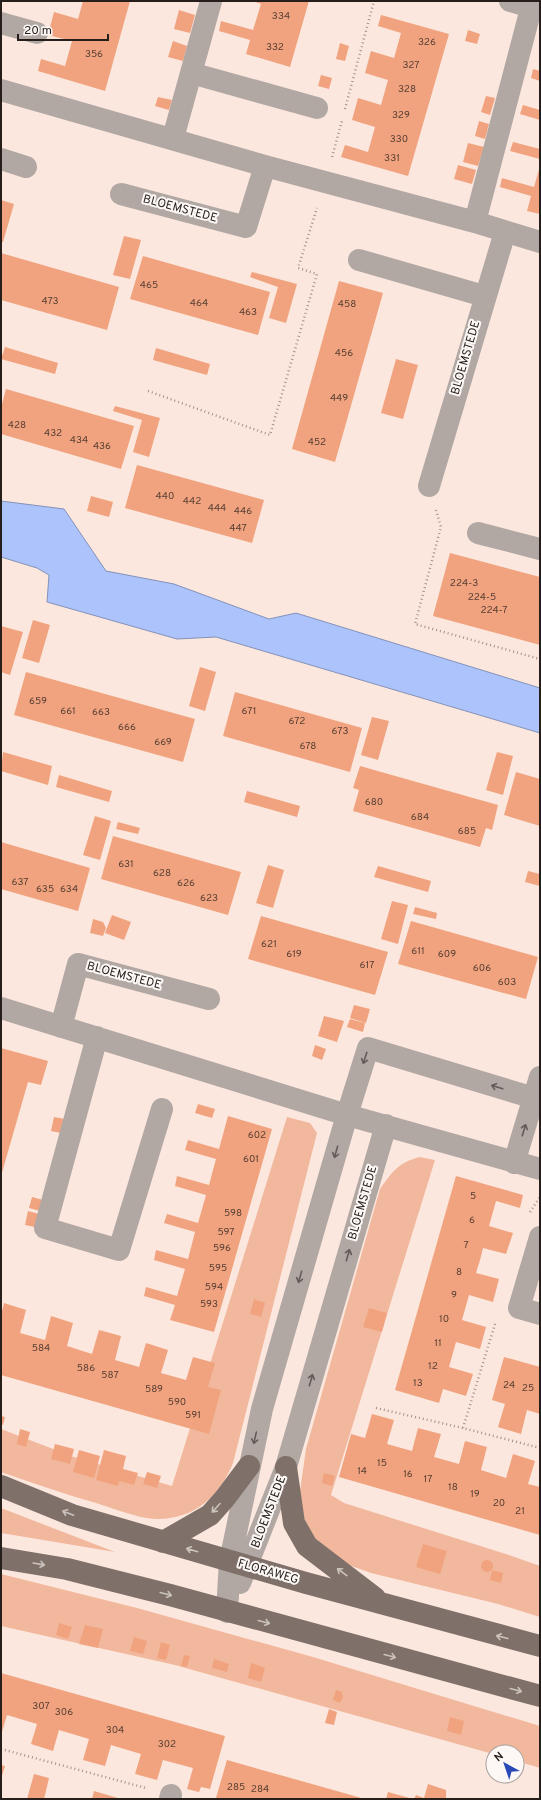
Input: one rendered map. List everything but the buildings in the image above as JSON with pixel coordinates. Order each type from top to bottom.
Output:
[{"type":"main road","points":[[163,1542],[210,1515],[225,1498],[248,1466]]},
{"type":"main road","points":[[286,1467],[294,1523],[306,1546],[384,1604]]},
{"type":"main road","name":"FLORAWEG","points":[[1,1486],[72,1515],[384,1604],[540,1646]]},
{"type":"main road","points":[[1,1558],[67,1569],[170,1595],[227,1612],[540,1696]]},
{"type":"street","points":[[172,138],[211,1]]},
{"type":"street","points":[[475,222],[532,4],[510,1]]},
{"type":"street","points":[[1,23],[37,33]]},
{"type":"street","points":[[191,73],[317,108]]},
{"type":"street","points":[[1,90],[265,166],[326,181],[475,222],[540,242]]},
{"type":"street","points":[[1,159],[26,167]]},
{"type":"street","name":"BLOEMSTEDE","points":[[121,194],[246,227],[265,166]]},
{"type":"street","name":"BLOEMSTEDE","points":[[429,486],[504,232]]},
{"type":"street","points":[[359,260],[484,296]]},
{"type":"street","points":[[478,533],[540,549]]},
{"type":"street","name":"BLOEMSTEDE","points":[[61,1027],[78,964],[209,999]]},
{"type":"street","points":[[1,1008],[347,1115],[540,1170]]},
{"type":"street","points":[[97,1037],[45,1228],[119,1250],[162,1109]]},
{"type":"street","name":"BLOEMSTEDE","points":[[227,1612],[239,1563],[248,1466],[262,1409],[347,1115],[368,1048],[534,1098]]},
{"type":"street","points":[[514,1163],[540,1077]]},
{"type":"street","name":"BLOEMSTEDE","points":[[239,1563],[286,1467],[386,1125]]},
{"type":"street","points":[[540,1237],[518,1308],[540,1314]]},
{"type":"path","points":[[148,391],[270,435],[317,274],[298,268],[326,181],[374,1]]},
{"type":"path","points":[[429,486],[441,527],[415,624],[540,659]]},
{"type":"path","points":[[376,1408],[540,1448]]},
{"type":"path","points":[[1,1749],[170,1797]]},
{"type":"shaded area","points":[[287,1117],[310,1123],[317,1133],[233,1463],[219,1488],[200,1507],[188,1513],[161,1519],[146,1518],[72,1496],[1,1472],[1,1429],[74,1457],[172,1486]]},
{"type":"shaded area","points":[[419,1157],[435,1160],[331,1495],[344,1503],[540,1566],[540,1617],[498,1604],[371,1573],[346,1564],[320,1546],[306,1527],[299,1498],[306,1449],[380,1189],[396,1169],[406,1162]]},
{"type":"shaded area","points":[[1,1508],[115,1552],[1,1533]]},
{"type":"shaded area","points":[[1,1574],[137,1608],[313,1657],[540,1726],[540,1768],[525,1763],[525,1744],[485,1744],[485,1752],[175,1665],[1,1626]]},
{"type":"water","points":[[1,501],[64,509],[106,571],[174,584],[269,619],[296,613],[540,688],[540,733],[216,637],[177,639],[47,602],[49,575],[37,568],[1,557]]}]
